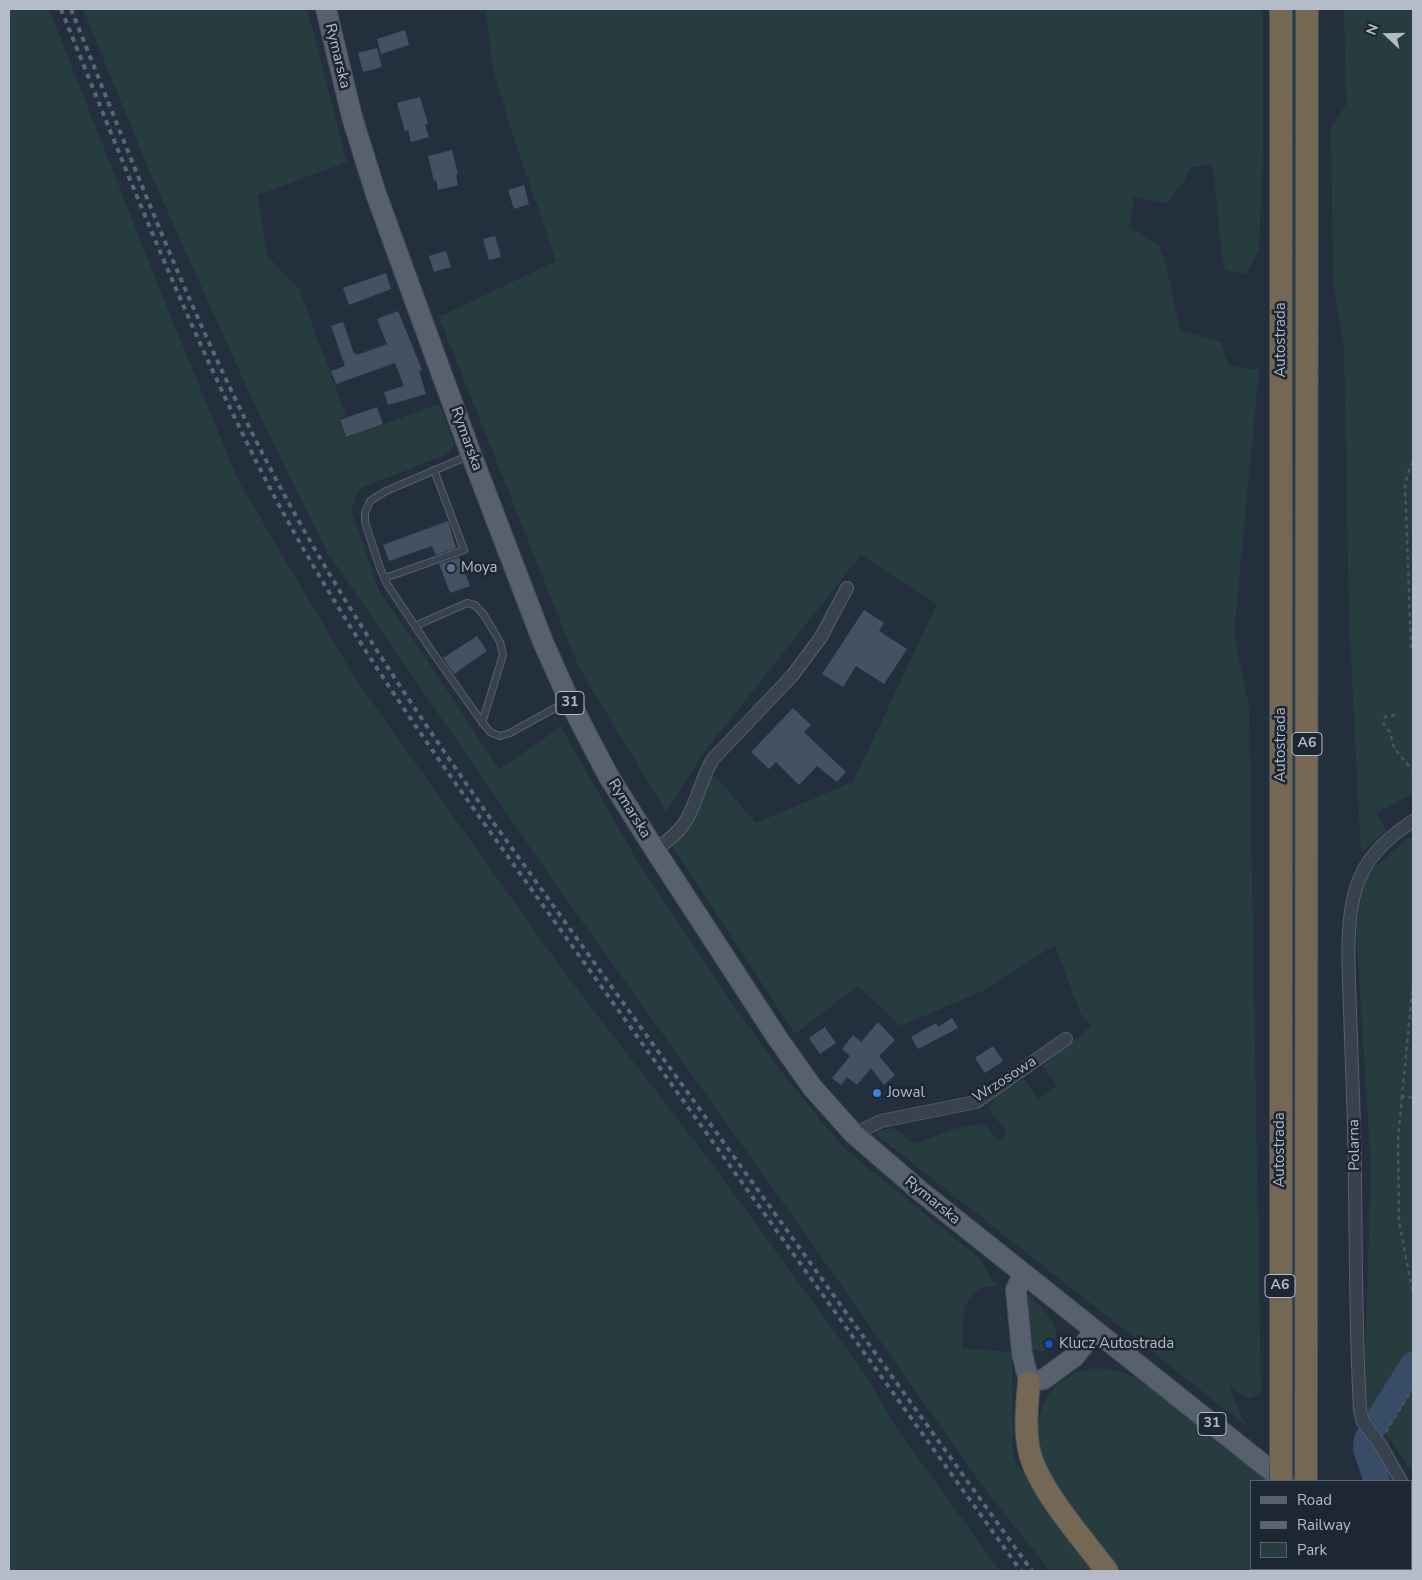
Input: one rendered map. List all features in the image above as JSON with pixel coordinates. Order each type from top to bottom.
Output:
[{"type":"highway","name":"Autostrada","points":[[1281,9],[1282,1474]]},
{"type":"highway","name":"Autostrada","points":[[1306,1480],[1307,9]]},
{"type":"highway","points":[[1029,1382],[1026,1428],[1030,1454],[1036,1470],[1053,1498],[1107,1571]]},
{"type":"main road","name":"Rymarska","points":[[326,9],[352,117],[376,194],[471,454],[543,642],[569,700],[609,777],[776,1036],[812,1087],[854,1134],[920,1191],[1023,1274],[1282,1474]]},
{"type":"main road","points":[[1023,1274],[1016,1290],[1022,1353],[1029,1382],[1044,1379],[1064,1365],[1074,1357],[1095,1330]]},
{"type":"street","name":"Rymarska","points":[[655,850],[676,832],[688,818],[704,774],[713,759],[792,676],[821,637],[847,588]]},
{"type":"street","name":"Polarna","points":[[1400,1480],[1380,1444],[1363,1422],[1360,1410],[1355,1137],[1348,956],[1351,909],[1360,876],[1369,860],[1385,842],[1413,821]]},
{"type":"street","name":"Wrzosowa","points":[[854,1134],[881,1121],[976,1102],[1066,1038]]},
{"type":"lane","points":[[471,454],[375,496],[367,506],[365,522],[385,578],[415,626],[486,729],[494,735],[504,736],[569,700]]},
{"type":"lane","points":[[385,578],[464,550],[434,470]]},
{"type":"lane","points":[[415,626],[467,603],[475,605],[484,615],[500,642],[503,655],[482,723]]},
{"type":"path","points":[[1413,462],[1405,484],[1411,647],[1413,648]]},
{"type":"path","points":[[1396,715],[1385,717],[1383,723],[1390,732],[1394,748],[1413,771]]},
{"type":"path","points":[[1413,983],[1398,1140],[1399,1222],[1413,1294]]},
{"type":"path","points":[[1402,1096],[1413,1098]]},
{"type":"path","points":[[1384,1436],[1413,1388]]},
{"type":"path","points":[[1409,1394],[1413,1398]]},
{"type":"green space","points":[[9,9],[49,9],[164,300],[238,480],[355,678],[561,968],[713,1165],[865,1374],[897,1429],[1000,1571],[9,1571]]},
{"type":"green space","points":[[83,9],[307,9],[347,162],[258,195],[267,254],[281,272],[299,288],[346,416],[338,419],[346,438],[439,404],[454,444],[449,453],[361,488],[356,495],[351,510],[380,593],[417,645],[499,769],[561,727],[639,864],[729,999],[786,1078],[844,1148],[979,1258],[994,1283],[998,1286],[980,1288],[964,1306],[962,1348],[1012,1352],[1013,1454],[1016,1463],[1061,1529],[1094,1571],[1050,1571],[981,1484],[554,882],[328,553],[258,412],[151,175]]},
{"type":"green space","points":[[485,9],[1263,9],[1263,152],[1259,250],[1246,274],[1225,270],[1220,240],[1213,165],[1190,167],[1184,182],[1166,203],[1134,197],[1129,227],[1159,245],[1167,269],[1180,330],[1221,342],[1229,366],[1259,370],[1234,633],[1249,707],[1261,1393],[1250,1399],[1229,1386],[1245,1425],[873,1132],[895,1128],[914,1144],[950,1130],[980,1125],[988,1127],[998,1141],[1007,1133],[989,1109],[998,1095],[1024,1079],[1037,1099],[1057,1086],[1043,1066],[1091,1026],[1080,1013],[1055,945],[983,991],[900,1026],[858,986],[795,1034],[672,846],[696,817],[714,775],[756,823],[853,782],[937,604],[861,555],[702,755],[666,812],[578,666],[439,317],[556,261],[510,126],[493,68]]},
{"type":"green space","points":[[1289,9],[1299,9],[1297,1472],[1289,1466]]},
{"type":"green space","points":[[1344,9],[1413,9],[1413,793],[1377,813],[1386,830],[1361,852],[1349,622],[1344,346],[1333,282],[1331,127],[1346,105]]},
{"type":"green space","points":[[1413,835],[1413,1472],[1391,1441],[1371,1424],[1364,1400],[1371,1166],[1356,928],[1365,876]]},
{"type":"green space","points":[[1028,1294],[1046,1313],[1055,1328],[1054,1342],[1048,1349],[1043,1351],[1036,1350],[1030,1346],[1025,1297]]},
{"type":"green space","points":[[1096,1368],[1122,1372],[1135,1377],[1156,1390],[1265,1477],[1265,1480],[1250,1480],[1250,1570],[1264,1571],[1117,1571],[1056,1488],[1042,1457],[1038,1435],[1044,1402],[1050,1393],[1070,1376]]},
{"type":"green space","points":[[1386,1570],[1387,1571],[1314,1571]]},
{"type":"building","points":[[405,30],[409,45],[381,54],[377,39]]},
{"type":"building","points":[[377,48],[382,67],[363,72],[358,53]]},
{"type":"building","points":[[420,97],[428,124],[425,125],[429,137],[411,142],[408,130],[405,131],[397,103]]},
{"type":"building","points":[[452,150],[458,174],[456,175],[458,185],[438,190],[428,156]]},
{"type":"building","points":[[524,185],[529,204],[514,209],[508,190]]},
{"type":"building","points":[[495,236],[501,257],[489,260],[483,239]]},
{"type":"building","points":[[446,251],[451,267],[434,272],[429,256]]},
{"type":"building","points":[[386,273],[391,289],[349,305],[343,288]]},
{"type":"building","points":[[398,311],[422,370],[419,371],[426,394],[388,405],[384,392],[404,386],[395,363],[336,384],[331,371],[345,366],[331,326],[343,322],[354,354],[356,353],[357,355],[387,344],[377,319]]},
{"type":"building","points":[[377,407],[383,424],[346,437],[340,420]]},
{"type":"building","points":[[448,521],[456,548],[436,555],[432,546],[389,561],[383,545]]},
{"type":"building","points":[[459,557],[470,586],[450,593],[439,564]]},
{"type":"building","points":[[864,610],[884,623],[879,631],[907,649],[884,684],[856,666],[843,687],[822,674]]},
{"type":"building","points":[[477,636],[487,651],[454,674],[443,658]]},
{"type":"building","points":[[793,708],[811,725],[804,732],[846,772],[837,782],[817,766],[799,785],[776,762],[769,769],[751,752]]},
{"type":"building","points":[[952,1018],[958,1028],[918,1049],[911,1037],[936,1023],[938,1027]]},
{"type":"building","points":[[878,1022],[895,1040],[879,1056],[895,1075],[884,1085],[871,1068],[857,1085],[847,1077],[841,1085],[832,1078],[850,1056],[842,1049],[853,1035],[861,1042]]},
{"type":"building","points":[[825,1027],[836,1043],[820,1054],[809,1038]]},
{"type":"building","points":[[993,1046],[1003,1061],[985,1073],[975,1058]]},
{"type":"waterway","points":[[1375,1425],[1413,1365]]},
{"type":"waterway","points":[[1367,1439],[1366,1449],[1377,1480]]},
{"type":"railway","points":[[61,9],[187,315],[273,494],[347,622],[457,786],[1021,1571]]},
{"type":"railway","points":[[71,9],[164,240],[214,354],[269,466],[319,557],[346,601],[429,730],[488,815],[1032,1571]]},
{"type":"place","name":"Moya","points":[[451,568]]},
{"type":"place","name":"Jowal","points":[[877,1093]]},
{"type":"place","name":"Klucz Autostrada","points":[[1049,1344]]}]
